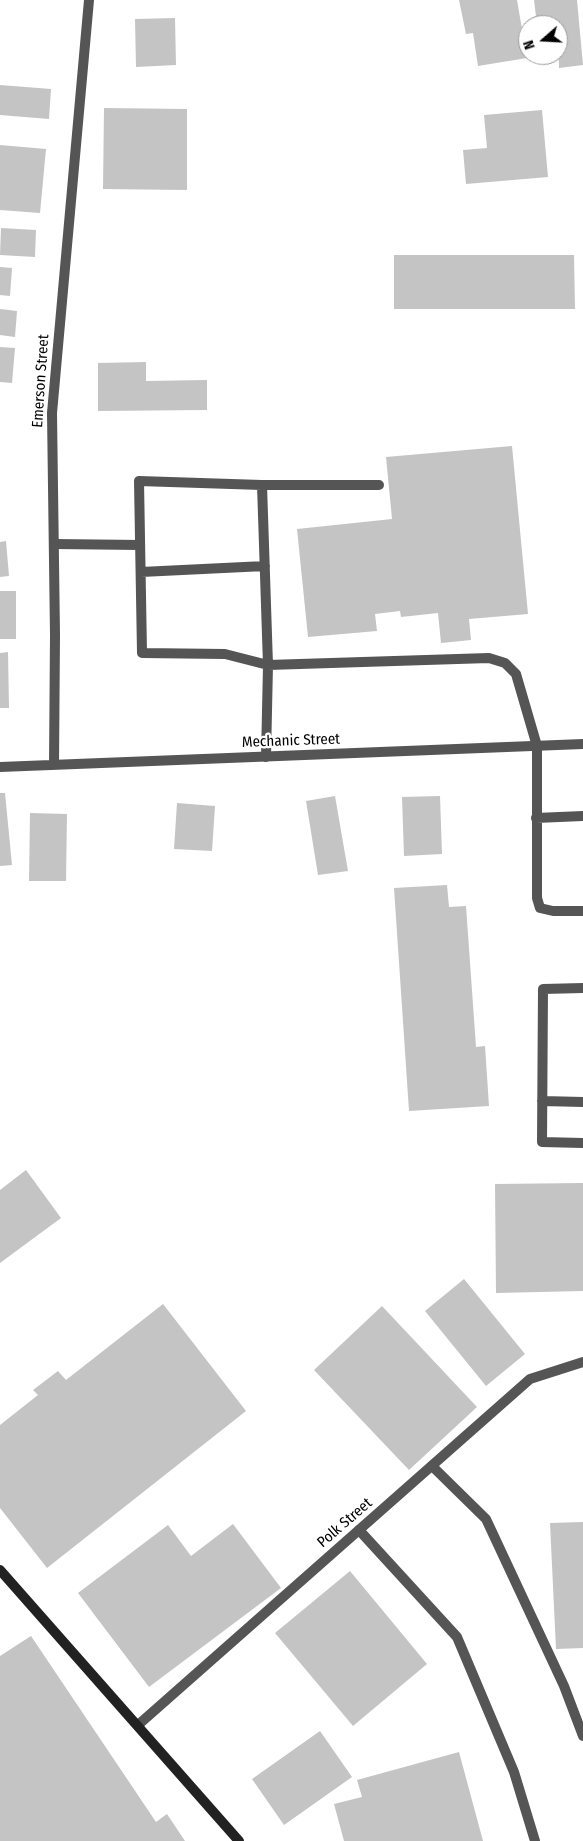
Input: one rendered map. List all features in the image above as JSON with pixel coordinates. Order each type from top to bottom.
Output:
[{"type":"main road","points":[[0,1570],[239,1841]]},
{"type":"street","name":"Emerson Street","points":[[54,765],[52,413],[89,0]]},
{"type":"street","points":[[379,485],[262,485],[139,481],[142,653],[225,654],[268,665],[489,658],[505,664],[516,674],[537,746],[537,898],[540,908],[553,911],[583,911]]},
{"type":"street","points":[[262,485],[268,665],[266,757]]},
{"type":"street","points":[[54,544],[140,545]]},
{"type":"street","points":[[141,572],[265,566]]},
{"type":"street","name":"Mechanic Street","points":[[0,767],[583,744]]},
{"type":"street","points":[[536,818],[583,816]]},
{"type":"street","points":[[583,988],[543,989],[542,1101],[542,1142],[583,1144]]},
{"type":"street","points":[[542,1101],[583,1102]]},
{"type":"street","name":"Polk Street","points":[[138,1726],[530,1379],[583,1362]]},
{"type":"street","points":[[432,1466],[486,1519],[564,1686],[583,1736]]},
{"type":"street","points":[[359,1530],[457,1638],[514,1772],[535,1841]]},
{"type":"building","points":[[459,0],[517,0],[520,15],[518,15],[518,59],[478,66],[473,33],[466,34]]},
{"type":"building","points":[[534,0],[577,0],[583,65],[559,68],[559,65],[568,65],[568,15],[536,15]]},
{"type":"building","points":[[175,18],[176,65],[136,67],[135,19]]},
{"type":"building","points":[[0,85],[51,89],[49,119],[0,115]]},
{"type":"building","points":[[104,108],[187,109],[187,190],[103,189]]},
{"type":"building","points":[[542,110],[548,177],[466,184],[463,150],[487,148],[484,115]]},
{"type":"building","points":[[0,145],[46,149],[40,213],[0,210]]},
{"type":"building","points":[[1,228],[36,230],[35,257],[0,255]]},
{"type":"building","points":[[394,255],[574,255],[575,309],[394,309]]},
{"type":"building","points":[[0,267],[12,268],[10,296],[0,295]]},
{"type":"building","points":[[0,309],[17,311],[15,337],[0,335]]},
{"type":"building","points":[[0,347],[15,348],[12,383],[0,382]]},
{"type":"building","points":[[146,362],[146,381],[207,380],[207,410],[98,411],[98,363]]},
{"type":"building","points":[[512,446],[528,614],[469,619],[471,640],[441,643],[438,613],[401,617],[400,611],[375,614],[377,631],[308,637],[297,529],[392,519],[386,457]]},
{"type":"building","points":[[6,541],[9,576],[0,577],[0,542]]},
{"type":"building","points":[[0,591],[16,591],[16,639],[0,639]]},
{"type":"building","points":[[8,652],[9,708],[0,708],[0,653]]},
{"type":"building","points":[[0,793],[5,793],[12,865],[0,866]]},
{"type":"building","points":[[335,796],[348,871],[318,875],[306,801]]},
{"type":"building","points":[[440,796],[442,854],[404,856],[402,797]]},
{"type":"building","points":[[177,803],[215,806],[212,851],[174,849]]},
{"type":"building","points":[[30,813],[67,814],[66,881],[29,881]]},
{"type":"building","points":[[447,885],[449,907],[466,906],[476,1047],[485,1046],[489,1106],[409,1111],[394,888]]},
{"type":"building","points":[[26,1170],[61,1218],[0,1263],[0,1190]]},
{"type":"building","points":[[583,1183],[583,1291],[496,1293],[495,1184]]},
{"type":"building","points":[[464,1279],[525,1354],[486,1386],[425,1311]]},
{"type":"building","points":[[163,1304],[246,1411],[47,1568],[0,1508],[0,1425],[38,1395],[33,1390],[58,1371],[66,1380]]},
{"type":"building","points":[[382,1306],[477,1407],[409,1470],[314,1370]]},
{"type":"building","points":[[583,1522],[583,1648],[556,1649],[550,1523]]},
{"type":"building","points":[[233,1524],[281,1588],[149,1687],[78,1593],[168,1525],[191,1556]]},
{"type":"building","points":[[350,1571],[427,1664],[353,1726],[275,1633]]},
{"type":"building","points":[[31,1636],[156,1822],[167,1814],[185,1841],[0,1841],[0,1656]]},
{"type":"building","points":[[320,1731],[352,1777],[284,1825],[252,1779]]},
{"type":"building","points":[[459,1752],[483,1841],[344,1841],[334,1804],[362,1797],[357,1780]]}]
